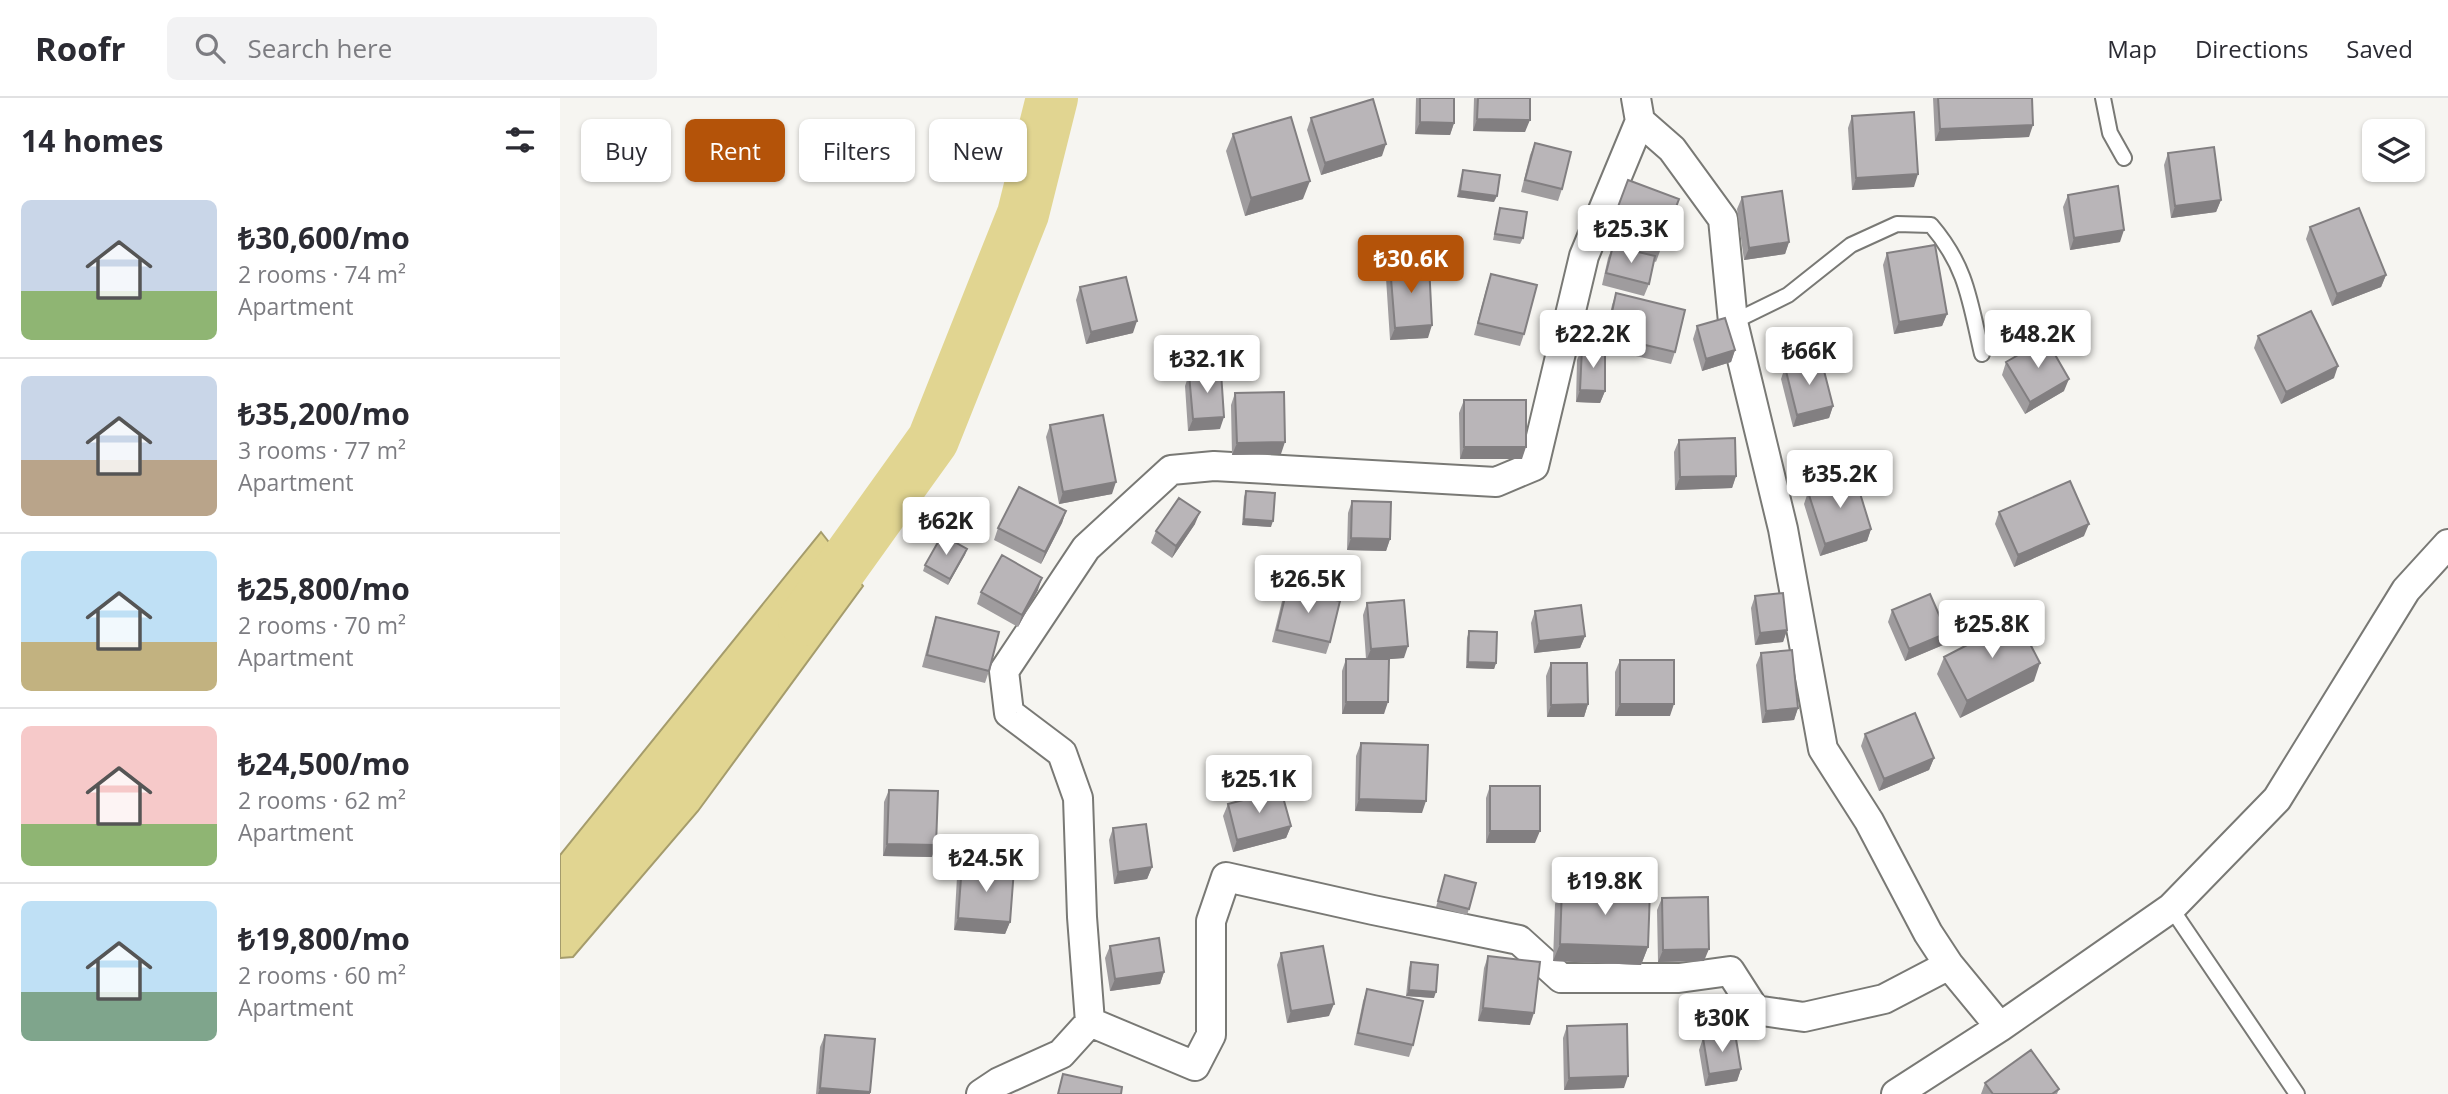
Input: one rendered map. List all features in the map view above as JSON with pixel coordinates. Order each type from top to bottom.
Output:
[{"type":"street","points":[[981,1094],[999,1082],[1060,1054],[1090,1022],[1082,917],[1078,799],[1062,752],[1009,713],[1004,671],[1086,548],[1171,470],[1214,466],[1496,482],[1534,466],[1584,256],[1638,110],[1672,149],[1723,219],[1732,322],[1783,529],[1823,749],[1869,821],[1928,933],[2000,1027]]},
{"type":"street","points":[[1896,1094],[2000,1027],[2171,908],[2277,799],[2406,590],[2448,544]]},
{"type":"street","points":[[1090,1022],[1195,1066],[1211,1035],[1211,921],[1226,877],[1373,911],[1519,940],[1561,978],[1679,978],[1730,971],[1755,1010],[1804,1017],[1884,999],[1950,965]]},
{"type":"lane","points":[[2102,98],[2110,133],[2123,158]]},
{"type":"lane","points":[[1732,322],[1788,295],[1851,245],[1897,223],[1931,225],[1947,243],[1964,276],[1982,354]]},
{"type":"lane","points":[[2171,908],[2297,1094]]},
{"type":"shaded area","points":[[821,532],[863,586],[698,811],[573,957],[560,958],[560,855]]},
{"type":"building","points":[[1420,98],[1454,98],[1454,123],[1420,122]]},
{"type":"building","points":[[1478,98],[1530,98],[1530,120],[1477,119]]},
{"type":"building","points":[[1938,98],[2032,98],[2033,125],[1940,129]]},
{"type":"building","points":[[1373,99],[1386,144],[1325,163],[1311,118]]},
{"type":"building","points":[[1914,112],[1918,174],[1856,178],[1852,116]]},
{"type":"building","points":[[1291,117],[1310,181],[1251,198],[1233,134]]},
{"type":"building","points":[[1535,143],[1571,152],[1562,189],[1525,180]]},
{"type":"building","points":[[2214,147],[2221,200],[2175,206],[2168,153]]},
{"type":"building","points":[[1463,170],[1500,175],[1497,196],[1460,191]]},
{"type":"building","points":[[1628,180],[1679,199],[1660,249],[1609,231]]},
{"type":"building","points":[[2118,186],[2124,230],[2074,238],[2068,195]]},
{"type":"building","points":[[1782,191],[1789,242],[1749,248],[1742,197]]},
{"type":"building","points":[[1500,208],[1527,212],[1523,238],[1495,234]]},
{"type":"building","points":[[2359,208],[2386,275],[2337,294],[2310,227]]},
{"type":"building","points":[[1935,245],[1947,314],[1899,322],[1887,253]]},
{"type":"building","points":[[1613,246],[1655,256],[1649,284],[1606,273]]},
{"type":"building","points":[[1429,264],[1432,325],[1395,328],[1390,266]]},
{"type":"building","points":[[1491,274],[1537,285],[1524,334],[1478,323]]},
{"type":"building","points":[[1126,277],[1137,321],[1091,332],[1080,287]]},
{"type":"building","points":[[1616,293],[1685,310],[1675,352],[1607,336]]},
{"type":"building","points":[[2311,311],[2338,366],[2286,392],[2258,336]]},
{"type":"building","points":[[1725,318],[1735,350],[1706,359],[1697,326]]},
{"type":"building","points":[[2046,339],[2069,379],[2030,402],[2006,362]]},
{"type":"building","points":[[1582,348],[1605,348],[1605,391],[1580,390]]},
{"type":"building","points":[[1821,359],[1833,406],[1797,415],[1785,367]]},
{"type":"building","points":[[1221,372],[1224,417],[1193,419],[1189,374]]},
{"type":"building","points":[[1284,392],[1285,442],[1237,443],[1235,393]]},
{"type":"building","points":[[1464,400],[1526,400],[1526,447],[1464,447]]},
{"type":"building","points":[[1103,415],[1116,482],[1063,492],[1050,425]]},
{"type":"building","points":[[1735,438],[1736,476],[1680,477],[1679,440]]},
{"type":"building","points":[[1855,477],[1871,529],[1825,544],[1808,492]]},
{"type":"building","points":[[2070,481],[2089,524],[2018,555],[1999,512]]},
{"type":"building","points":[[1019,487],[1066,511],[1045,552],[998,528]]},
{"type":"building","points":[[1246,491],[1275,493],[1273,521],[1244,519]]},
{"type":"building","points":[[1179,498],[1200,512],[1176,546],[1156,531]]},
{"type":"building","points":[[1352,501],[1391,502],[1390,539],[1351,538]]},
{"type":"building","points":[[942,535],[967,549],[950,579],[925,565]]},
{"type":"building","points":[[1002,555],[1042,578],[1022,615],[981,592]]},
{"type":"building","points":[[1287,589],[1340,601],[1330,642],[1277,630]]},
{"type":"building","points":[[1783,593],[1787,630],[1760,633],[1755,596]]},
{"type":"building","points":[[1930,594],[1947,633],[1909,649],[1892,610]]},
{"type":"building","points":[[1404,600],[1408,646],[1371,649],[1367,603]]},
{"type":"building","points":[[1581,605],[1585,636],[1539,641],[1535,611]]},
{"type":"building","points":[[936,617],[999,632],[989,671],[927,655]]},
{"type":"building","points":[[2017,619],[2040,663],[1967,701],[1944,657]]},
{"type":"building","points":[[1469,631],[1497,632],[1496,663],[1468,662]]},
{"type":"building","points":[[1792,650],[1798,708],[1766,711],[1761,653]]},
{"type":"building","points":[[1346,659],[1389,659],[1388,702],[1346,702]]},
{"type":"building","points":[[1620,660],[1674,660],[1674,704],[1620,704]]},
{"type":"building","points":[[1551,663],[1587,663],[1588,704],[1551,705]]},
{"type":"building","points":[[1915,713],[1934,758],[1884,779],[1865,734]]},
{"type":"building","points":[[1361,743],[1428,745],[1426,801],[1359,799]]},
{"type":"building","points":[[1490,786],[1540,786],[1540,831],[1490,831]]},
{"type":"building","points":[[889,790],[938,791],[936,845],[887,844]]},
{"type":"building","points":[[1281,790],[1291,826],[1237,840],[1228,804]]},
{"type":"building","points":[[1146,824],[1152,867],[1118,872],[1113,828]]},
{"type":"building","points":[[962,865],[1014,869],[1010,922],[958,918]]},
{"type":"building","points":[[1445,875],[1476,883],[1469,909],[1438,901]]},
{"type":"building","points":[[1562,887],[1650,890],[1648,947],[1560,944]]},
{"type":"building","points":[[1708,897],[1709,949],[1663,950],[1662,898]]},
{"type":"building","points":[[1159,938],[1164,972],[1115,979],[1110,946]]},
{"type":"building","points":[[1323,946],[1334,1004],[1291,1011],[1281,953]]},
{"type":"building","points":[[1488,956],[1540,962],[1534,1013],[1483,1008]]},
{"type":"building","points":[[1411,962],[1438,965],[1436,992],[1409,990]]},
{"type":"building","points":[[1367,989],[1423,1001],[1413,1045],[1358,1033]]},
{"type":"building","points":[[1627,1024],[1628,1076],[1569,1078],[1567,1026]]},
{"type":"building","points":[[1735,1033],[1741,1069],[1709,1074],[1703,1038]]},
{"type":"building","points":[[825,1035],[875,1039],[870,1092],[820,1088]]},
{"type":"building","points":[[2031,1050],[2059,1089],[2052,1094],[1993,1094],[1985,1083]]},
{"type":"building","points":[[1063,1074],[1122,1087],[1121,1094],[1058,1094]]},
{"type":"waterway","points":[[804,620],[933,440],[1023,214],[1052,98]]}]
